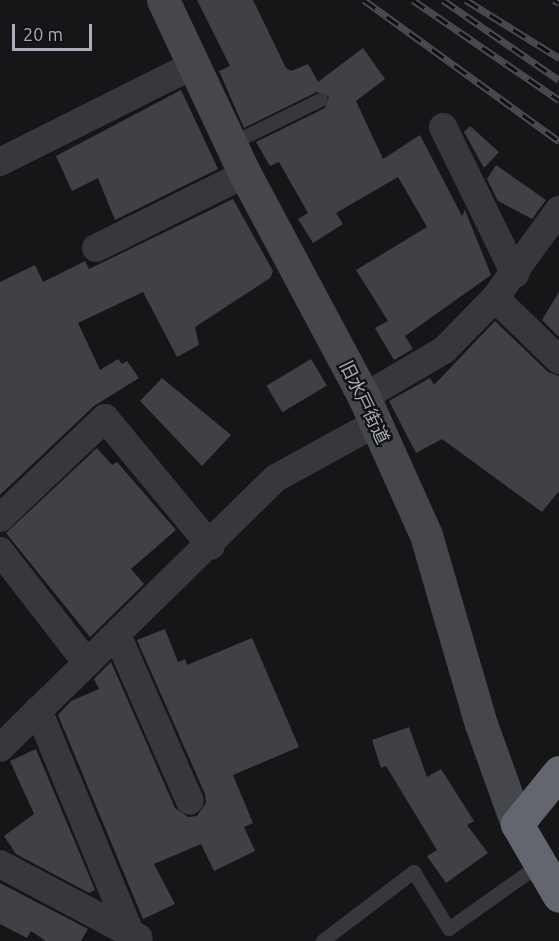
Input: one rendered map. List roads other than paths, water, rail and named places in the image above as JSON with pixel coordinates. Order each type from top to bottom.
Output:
[{"type":"highway","points":[[559,772],[518,824],[538,866],[559,896]]},
{"type":"street","name":"旧水戸街道","points":[[163,0],[245,174],[370,410],[426,535],[481,724],[518,824]]},
{"type":"street","points":[[0,162],[194,65]]},
{"type":"street","points":[[443,127],[515,274]]},
{"type":"street","points":[[96,248],[245,174]]},
{"type":"street","points":[[0,748],[211,546],[276,478],[370,410],[444,350],[515,274],[559,210]]},
{"type":"street","points":[[495,298],[559,360]]},
{"type":"street","points":[[0,518],[105,418],[211,546]]},
{"type":"street","points":[[0,551],[87,663]]},
{"type":"street","points":[[117,635],[190,801]]},
{"type":"street","points":[[38,710],[130,936]]},
{"type":"street","points":[[0,864],[130,936]]},
{"type":"lane","points":[[231,144],[321,100]]},
{"type":"lane","points":[[323,941],[414,872],[453,935],[538,866]]},
{"type":"railway","points":[[364,0],[559,141]]},
{"type":"railway","points":[[413,0],[559,100]]},
{"type":"railway","points":[[443,0],[559,80]]},
{"type":"railway","points":[[466,0],[559,58]]},
{"type":"railway","points":[[554,0],[559,3]]}]
